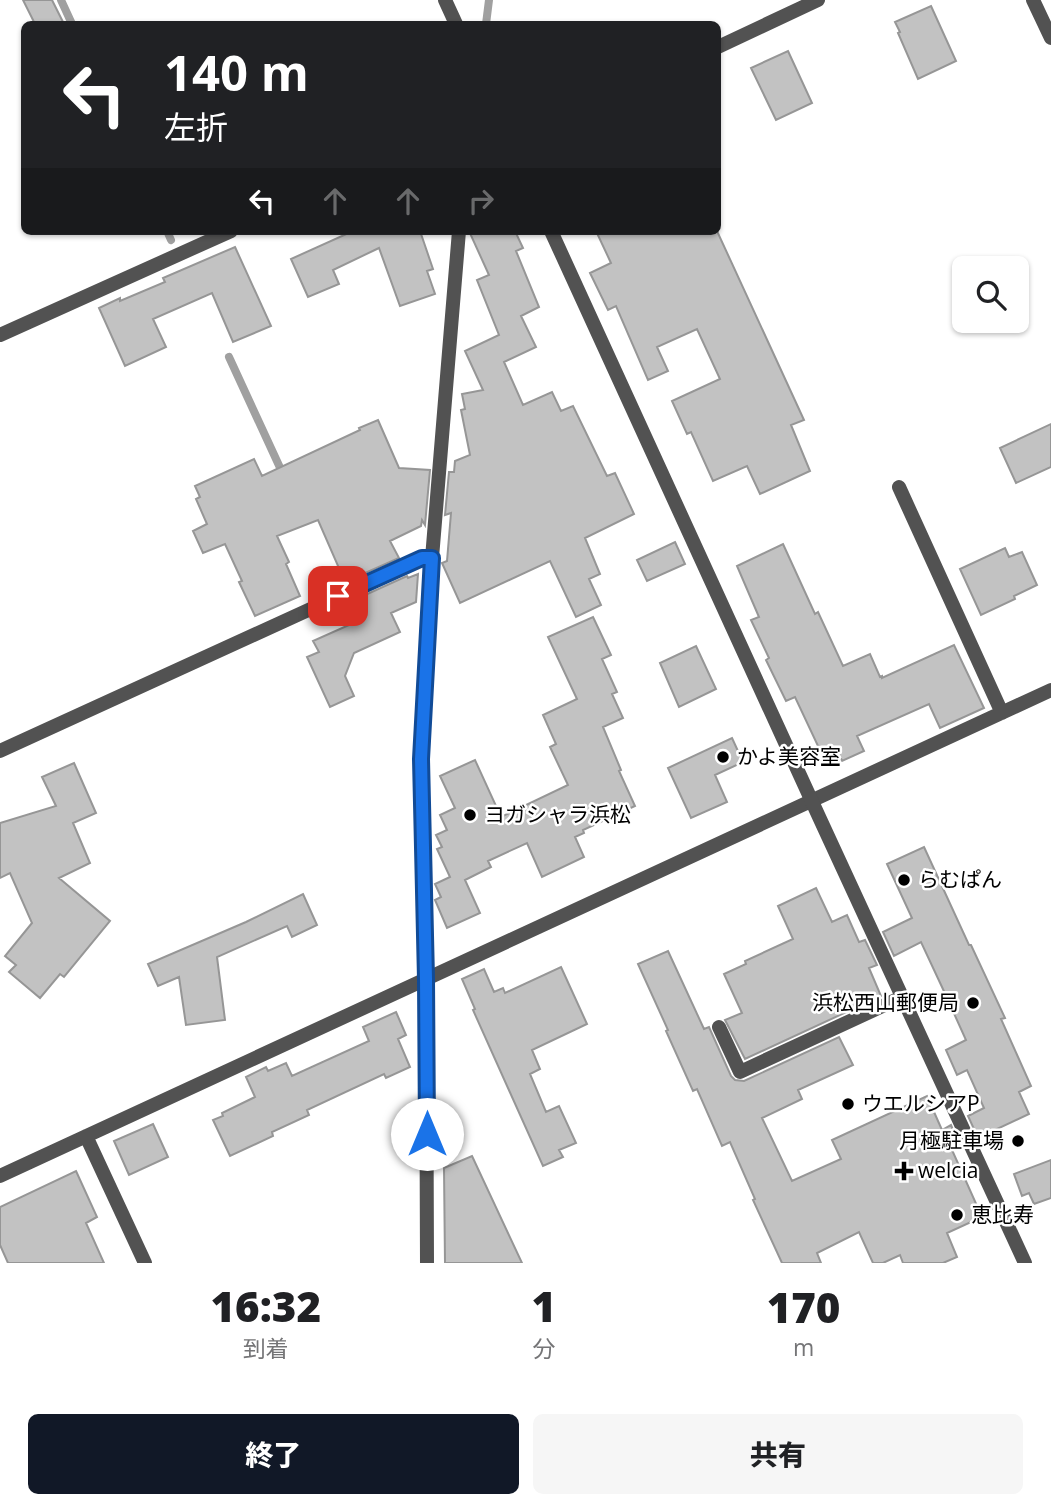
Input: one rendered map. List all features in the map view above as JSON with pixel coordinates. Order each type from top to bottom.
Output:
[{"type":"street","points":[[445,0],[455,21]]},
{"type":"street","points":[[721,46],[818,0]]},
{"type":"street","points":[[1033,0],[1051,38]]},
{"type":"street","points":[[0,335],[222,235]]},
{"type":"street","points":[[427,1263],[426,979],[421,759],[432,558],[459,235]]},
{"type":"street","points":[[553,235],[1025,1263]]},
{"type":"street","points":[[899,487],[1002,713]]},
{"type":"street","points":[[0,751],[422,558],[432,558]]},
{"type":"street","points":[[0,1176],[1051,690]]},
{"type":"street","points":[[719,1027],[740,1072],[902,997]]},
{"type":"street","points":[[86,1136],[145,1263]]},
{"type":"building","points":[[23,0],[52,0],[62,21],[34,21]]},
{"type":"building","points":[[931,6],[956,61],[918,79],[895,22]]},
{"type":"building","points":[[788,51],[812,103],[776,120],[751,68]]},
{"type":"building","points":[[344,235],[421,235],[433,269],[427,271],[435,294],[400,306],[379,248],[333,270],[339,284],[308,297],[291,259]]},
{"type":"building","points":[[471,235],[517,235],[523,248],[516,251],[539,307],[521,316],[536,347],[504,362],[523,405],[552,392],[561,411],[573,406],[607,476],[615,473],[634,514],[585,538],[600,574],[589,579],[601,605],[576,617],[550,561],[460,603],[442,563],[447,561],[451,513],[445,515],[449,472],[454,472],[455,461],[470,455],[461,410],[465,409],[462,394],[483,390],[465,351],[499,335],[477,280],[489,275]]},
{"type":"building","points":[[598,235],[719,235],[804,420],[791,425],[810,471],[760,494],[747,466],[713,481],[691,432],[687,434],[672,401],[720,379],[697,329],[657,347],[668,371],[648,380],[616,306],[608,310],[590,273],[611,263]]},
{"type":"building","points":[[235,247],[271,326],[233,342],[212,293],[153,319],[166,347],[125,366],[99,308],[165,282],[163,278]]},
{"type":"building","points":[[378,420],[399,468],[430,470],[425,525],[422,520],[421,526],[390,541],[399,558],[345,582],[318,520],[277,536],[300,596],[255,616],[225,544],[203,553],[193,531],[207,524],[196,499],[200,497],[195,486],[254,459],[262,476]]},
{"type":"building","points":[[1051,424],[1051,467],[1016,483],[1000,448]]},
{"type":"building","points":[[675,542],[685,564],[647,581],[637,560]]},
{"type":"building","points":[[783,544],[815,614],[818,612],[843,666],[870,654],[882,678],[954,645],[984,708],[940,728],[929,704],[857,736],[864,751],[842,761],[840,756],[826,763],[795,697],[786,701],[766,660],[769,658],[751,620],[759,617],[737,566]]},
{"type":"building","points":[[1005,548],[1009,557],[1022,552],[1037,585],[981,615],[960,569]]},
{"type":"building","points":[[418,574],[416,602],[391,613],[400,632],[354,653],[345,676],[354,696],[330,707],[307,657],[319,652],[313,641],[358,621],[352,609],[357,607],[354,600],[407,576],[408,578]]},
{"type":"building","points":[[593,617],[611,655],[602,659],[617,692],[612,694],[623,718],[603,727],[635,806],[583,830],[584,833],[575,837],[584,857],[542,877],[527,843],[488,861],[491,867],[465,880],[480,913],[447,928],[435,900],[441,897],[435,884],[450,877],[437,849],[442,847],[436,835],[447,830],[440,815],[455,808],[440,776],[475,760],[501,817],[568,785],[550,747],[556,744],[543,715],[577,699],[548,637]]},
{"type":"building","points":[[696,646],[716,689],[679,707],[660,663]]},
{"type":"building","points":[[732,738],[743,762],[715,775],[727,802],[691,818],[668,768]]},
{"type":"building","points":[[74,763],[96,813],[73,823],[90,863],[59,878],[110,921],[64,977],[60,974],[40,998],[9,972],[16,965],[5,956],[32,923],[10,873],[0,878],[0,823],[56,806],[42,777]]},
{"type":"building","points":[[924,847],[1005,1018],[1001,1019],[1031,1086],[1019,1092],[1029,1114],[978,1138],[968,1116],[984,1108],[967,1070],[957,1075],[946,1050],[966,1040],[942,987],[921,942],[894,956],[883,932],[912,918],[887,864]]},
{"type":"building","points":[[816,888],[832,922],[847,915],[859,942],[865,940],[877,965],[869,968],[881,996],[745,1059],[725,1020],[742,1013],[724,974],[793,939],[778,906]]},
{"type":"building","points":[[303,894],[317,925],[292,937],[287,926],[217,957],[225,1020],[186,1025],[179,977],[158,986],[148,964]]},
{"type":"building","points":[[668,951],[704,1029],[709,1027],[735,1080],[744,1081],[839,1037],[853,1065],[798,1090],[802,1099],[762,1118],[792,1181],[841,1159],[832,1140],[927,1096],[942,1130],[951,1125],[960,1146],[952,1150],[982,1217],[947,1233],[957,1257],[943,1263],[903,1263],[900,1255],[883,1263],[873,1263],[859,1232],[817,1253],[821,1263],[782,1263],[730,1142],[722,1146],[697,1089],[693,1091],[638,964]]},
{"type":"building","points":[[561,967],[587,1024],[532,1050],[540,1069],[530,1074],[546,1112],[559,1106],[576,1143],[559,1150],[563,1157],[543,1166],[473,1010],[475,1009],[462,979],[484,969],[494,992],[503,988],[505,993]]},
{"type":"building","points":[[396,1012],[406,1035],[398,1039],[410,1067],[386,1078],[384,1074],[307,1110],[309,1115],[230,1156],[213,1120],[255,1097],[246,1077],[266,1067],[268,1071],[286,1063],[292,1076],[369,1041],[363,1027]]},
{"type":"building","points":[[153,1124],[168,1157],[129,1175],[114,1141]]},
{"type":"building","points":[[472,1156],[522,1263],[445,1263],[444,1168]]},
{"type":"building","points":[[1051,1160],[1051,1198],[1034,1204],[1029,1193],[1022,1196],[1014,1174]]},
{"type":"building","points":[[76,1171],[97,1217],[86,1223],[104,1263],[8,1263],[0,1245],[0,1207]]},
{"type":"waterway","points":[[61,0],[71,21]]},
{"type":"waterway","points":[[486,21],[489,0]]},
{"type":"waterway","points":[[169,235],[171,240]]},
{"type":"waterway","points":[[229,357],[282,472]]},
{"type":"place","name":"かよ美容室","points":[[723,757]]},
{"type":"place","name":"ヨガシャラ浜松","points":[[470,815]]},
{"type":"place","name":"らむぱん","points":[[904,880]]},
{"type":"place","name":"浜松西山郵便局","points":[[973,1003]]},
{"type":"place","name":"ウエルシアP","points":[[848,1104]]},
{"type":"place","name":"月極駐車場","points":[[1018,1141]]},
{"type":"place","name":"welcia","points":[[904,1171]]},
{"type":"place","name":"恵比寿","points":[[957,1215]]},
{"type":"route","points":[[338,596],[422,558],[432,558],[421,759],[427,1134]]}]
